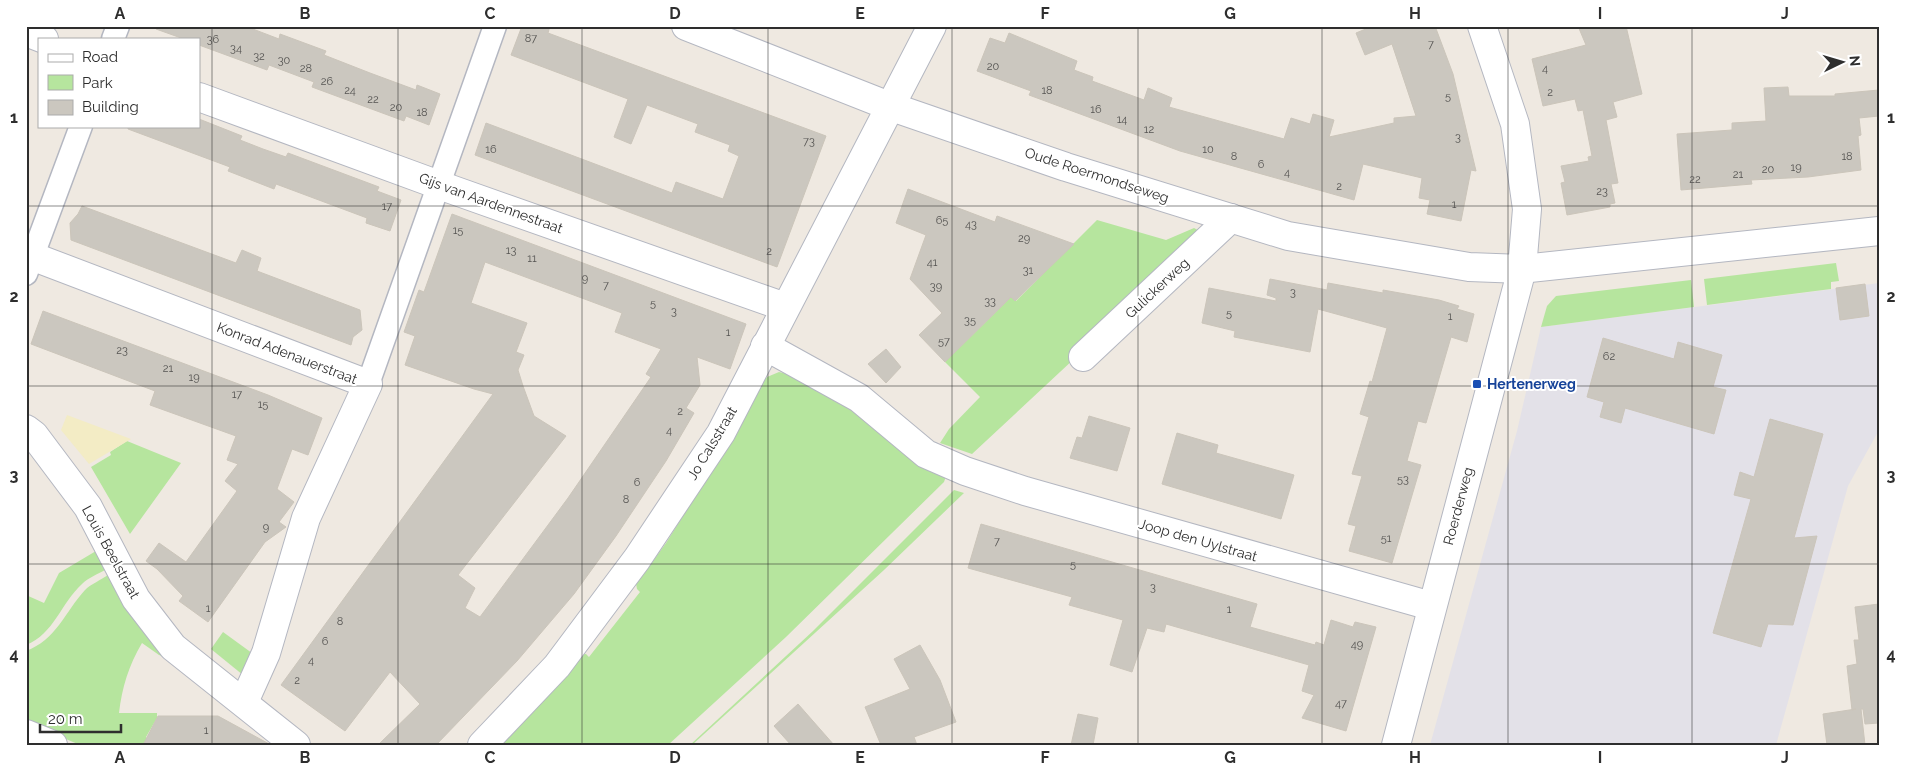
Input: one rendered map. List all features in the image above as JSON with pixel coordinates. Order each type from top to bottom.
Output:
[{"type":"street","points":[[113,38],[118,26]]},
{"type":"street","points":[[368,384],[495,26]]},
{"type":"street","name":"Oude Roermondseweg","points":[[686,26],[889,106],[1066,166],[1288,236],[1469,267],[1522,269]]},
{"type":"street","name":"Jo Calsstraat","points":[[482,745],[557,666],[637,559],[721,433],[932,26]]},
{"type":"street","name":"Roerderweg","points":[[1396,745],[1522,269],[1528,209],[1515,124],[1482,26]]},
{"type":"street","points":[[26,32],[41,38]]},
{"type":"street","name":"Gijs van Aardennestraat","points":[[200,96],[439,185],[785,307]]},
{"type":"street","points":[[28,261],[80,128]]},
{"type":"street","name":"Gulickerweg","points":[[1083,357],[1232,218]]},
{"type":"street","points":[[1522,269],[1879,231]]},
{"type":"street","name":"Konrad Adenauerstraat","points":[[28,261],[368,384],[306,518],[266,653],[244,702]]},
{"type":"street","name":"Joop den Uylstraat","points":[[765,346],[859,398],[926,454],[965,471],[1025,491],[1432,606]]},
{"type":"street","name":"Louis Beelstraat","points":[[26,429],[34,435],[88,507],[136,599],[173,646],[296,745]]},
{"type":"street","points":[[26,734],[53,745]]},
{"type":"shaded area","points":[[1879,283],[1879,430],[1848,486],[1776,745],[1430,745],[1517,431],[1541,327]]},
{"type":"green space","points":[[1097,220],[1166,240],[1194,228],[1207,235],[972,454],[940,443],[949,429],[980,397],[945,362],[1011,297],[1016,301]]},
{"type":"green space","points":[[1836,263],[1839,281],[1831,282],[1831,289],[1707,305],[1704,279]]},
{"type":"green space","points":[[1691,280],[1694,307],[1541,327],[1547,306],[1556,296]]},
{"type":"green space","points":[[779,372],[818,388],[864,416],[946,476],[944,482],[786,637],[668,745],[500,745],[573,655],[586,654],[589,657],[640,592],[637,589],[635,578],[638,572],[648,568],[666,543],[715,465],[760,385],[767,377]]},
{"type":"green space","points":[[127,441],[181,463],[130,534],[91,467],[111,455],[110,452]]},
{"type":"green space","points":[[954,490],[964,493],[884,570],[690,745],[813,631]]},
{"type":"green space","points":[[96,551],[105,570],[82,584],[44,634],[26,645],[26,595],[44,603],[59,573]]},
{"type":"green space","points":[[108,575],[132,613],[166,653],[162,656],[159,655],[142,643],[130,668],[120,703],[119,713],[157,713],[157,718],[146,737],[152,745],[80,745],[26,722],[26,651],[53,633],[85,590]]},
{"type":"green space","points":[[223,632],[256,656],[243,675],[211,649]]},
{"type":"sand","points":[[67,415],[131,439],[89,464],[61,430]]},
{"type":"building","points":[[157,26],[245,26],[279,39],[280,34],[326,51],[324,55],[370,73],[416,90],[417,85],[440,94],[429,125],[406,116],[404,121],[312,87],[314,82],[269,65],[267,70],[200,45],[200,38],[181,38],[156,29]]},
{"type":"building","points":[[522,26],[550,26],[548,33],[826,136],[777,267],[475,155],[486,123],[672,193],[676,182],[723,199],[739,156],[728,151],[730,145],[695,132],[698,124],[647,105],[631,144],[614,137],[628,99],[511,55]]},
{"type":"building","points":[[1373,26],[1435,26],[1453,74],[1476,171],[1471,170],[1461,221],[1427,214],[1430,200],[1419,198],[1422,178],[1363,164],[1354,200],[1180,151],[1029,95],[1031,91],[977,71],[990,38],[1005,43],[1009,33],[1077,61],[1074,70],[1093,77],[1092,81],[1144,100],[1148,88],[1172,98],[1169,107],[1284,139],[1291,118],[1310,124],[1313,114],[1334,120],[1329,137],[1394,123],[1394,118],[1416,116],[1392,44],[1365,55],[1356,33]]},
{"type":"building","points":[[1578,26],[1626,26],[1642,94],[1613,102],[1617,117],[1606,120],[1618,183],[1611,184],[1615,203],[1610,204],[1610,207],[1567,215],[1561,183],[1565,182],[1561,166],[1589,161],[1588,157],[1592,156],[1583,110],[1578,111],[1575,99],[1543,106],[1532,59],[1586,45]]},
{"type":"building","points":[[1788,87],[1789,96],[1835,96],[1835,94],[1879,90],[1879,116],[1859,118],[1861,135],[1858,136],[1861,170],[1808,177],[1751,180],[1752,184],[1681,190],[1677,134],[1732,130],[1732,123],[1766,121],[1764,88]]},
{"type":"building","points":[[200,119],[242,136],[240,140],[286,157],[288,153],[379,187],[377,191],[401,200],[390,231],[366,223],[367,218],[276,184],[274,189],[228,171],[230,167],[128,129],[200,128]]},
{"type":"building","points":[[908,189],[995,222],[997,216],[1074,244],[1015,301],[1011,297],[945,362],[919,335],[942,313],[910,279],[926,235],[896,223]]},
{"type":"building","points":[[82,206],[236,263],[242,250],[261,258],[257,271],[360,310],[362,330],[353,337],[351,345],[71,240],[70,223]]},
{"type":"building","points":[[452,214],[746,324],[730,369],[697,357],[700,385],[686,408],[694,413],[666,461],[616,536],[574,594],[517,661],[436,745],[378,745],[420,704],[390,672],[345,731],[281,685],[493,394],[405,365],[415,336],[404,332],[419,290],[424,292]],"holes":[[[485,262],[622,313],[615,332],[661,349],[646,374],[651,377],[568,498],[480,617],[465,608],[475,588],[458,575],[566,436],[534,416],[523,386],[518,370],[524,355],[516,352],[527,323],[471,303]]]},
{"type":"building","points":[[1270,279],[1327,290],[1328,283],[1383,293],[1383,290],[1439,300],[1459,306],[1457,309],[1474,314],[1467,342],[1451,337],[1426,423],[1418,421],[1407,461],[1421,465],[1392,563],[1349,551],[1356,526],[1348,524],[1362,476],[1352,474],[1369,417],[1360,414],[1370,381],[1372,382],[1387,328],[1318,309],[1310,352],[1234,337],[1235,331],[1202,323],[1209,288],[1276,301],[1276,298],[1267,295]]},
{"type":"building","points":[[1865,284],[1869,316],[1840,320],[1836,288]]},
{"type":"building","points":[[43,311],[268,395],[322,418],[308,455],[292,449],[277,489],[294,502],[279,522],[286,527],[265,542],[208,622],[179,601],[183,596],[157,569],[146,561],[159,543],[186,562],[237,491],[225,481],[238,464],[227,460],[236,436],[150,405],[155,391],[31,344]]},
{"type":"building","points":[[1603,338],[1674,359],[1678,342],[1722,355],[1713,387],[1726,390],[1714,434],[1625,408],[1621,423],[1600,417],[1604,402],[1587,397]]},
{"type":"building","points":[[886,349],[901,367],[886,383],[868,364]]},
{"type":"building","points":[[1089,416],[1130,428],[1117,471],[1070,458],[1077,437],[1082,438]]},
{"type":"building","points":[[1770,419],[1823,434],[1794,538],[1817,536],[1793,625],[1768,624],[1761,647],[1713,633],[1751,499],[1734,495],[1740,472],[1754,477]]},
{"type":"building","points":[[1177,433],[1218,445],[1216,453],[1294,475],[1281,519],[1162,484]]},
{"type":"building","points":[[981,524],[1257,604],[1250,627],[1315,645],[1316,642],[1324,645],[1331,620],[1353,627],[1355,622],[1376,627],[1346,731],[1302,718],[1314,695],[1302,691],[1309,665],[1166,624],[1164,632],[1147,628],[1132,672],[1110,665],[1123,620],[1069,605],[1072,597],[968,568]]},
{"type":"building","points":[[1879,604],[1879,723],[1865,724],[1863,709],[1861,709],[1865,745],[1827,745],[1823,714],[1852,710],[1847,666],[1857,664],[1854,640],[1859,640],[1855,607]]},
{"type":"building","points":[[920,645],[940,680],[956,722],[914,737],[917,745],[881,745],[865,707],[910,689],[894,659]]},
{"type":"building","points":[[798,704],[834,745],[791,745],[774,726]]},
{"type":"building","points":[[1078,714],[1098,718],[1093,745],[1071,745]]},
{"type":"building","points":[[158,716],[218,716],[271,745],[143,745]]},
{"type":"place","name":"Hertenerweg","points":[[1477,384]]}]
